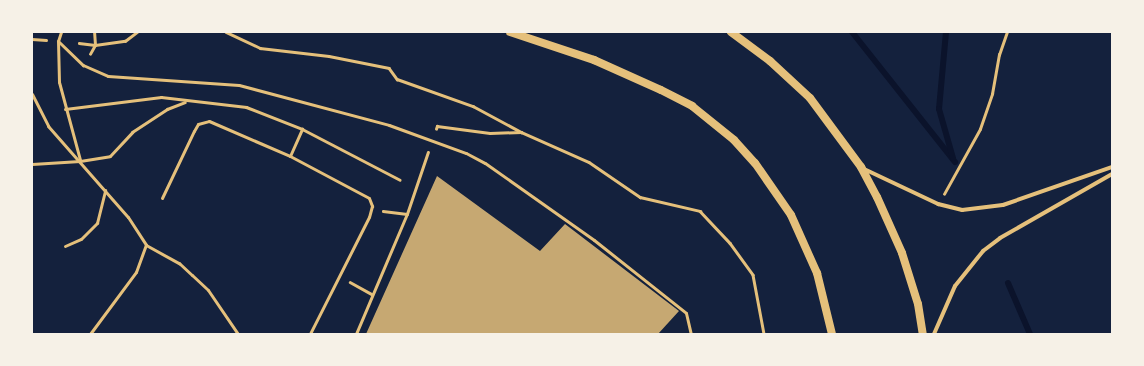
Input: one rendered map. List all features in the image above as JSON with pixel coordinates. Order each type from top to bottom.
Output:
[{"type":"main road","points":[[510,32],[594,60],[662,90],[692,106],[734,140],[755,163],[791,216],[817,273],[832,334]]},
{"type":"main road","points":[[731,32],[770,60],[810,98],[861,167],[878,197],[902,252],[918,304],[923,334]]},
{"type":"street","points":[[861,167],[938,204],[962,210],[989,208],[1112,168]]},
{"type":"street","points":[[934,334],[954,286],[983,251],[1000,238],[1112,174]]},
{"type":"lane","points":[[61,32],[58,41],[59,82],[80,162]]},
{"type":"lane","points":[[58,41],[83,65],[108,76],[239,85],[389,125],[466,153],[485,163],[594,240],[686,313],[690,334]]},
{"type":"lane","points":[[32,94],[48,126],[128,217],[146,245],[179,263],[208,290],[238,334]]},
{"type":"lane","points":[[65,109],[161,97],[187,102],[246,108],[302,129],[400,180]]},
{"type":"lane","points":[[32,164],[80,162],[110,156],[132,132],[167,110],[187,102]]},
{"type":"lane","points":[[162,198],[194,131],[202,122],[209,122],[290,156],[369,198],[371,210],[310,334]]},
{"type":"lane","points":[[290,156],[302,129]]},
{"type":"lane","points":[[65,246],[81,239],[97,223],[105,190]]},
{"type":"lane","points":[[90,334],[136,272],[146,245]]},
{"type":"path","points":[[94,32],[95,45],[125,41],[137,32]]},
{"type":"path","points":[[226,32],[260,48],[329,56],[389,68],[397,79],[473,106],[522,132],[590,162],[640,197],[700,211],[730,243],[753,275],[764,334]]},
{"type":"path","points":[[938,204],[980,129],[992,94],[999,55],[1007,32]]},
{"type":"path","points":[[435,130],[437,126],[490,134],[522,132]]},
{"type":"path","points":[[356,334],[407,214],[426,157]]},
{"type":"path","points":[[371,210],[407,214]]},
{"type":"path","points":[[339,277],[372,294]]},
{"type":"building","points":[[437,176],[540,251],[565,224],[679,311],[658,334],[366,334]]},
{"type":"waterway","points":[[852,32],[955,162]]},
{"type":"waterway","points":[[946,32],[939,109],[953,158]]},
{"type":"waterway","points":[[1008,283],[1030,334]]}]
